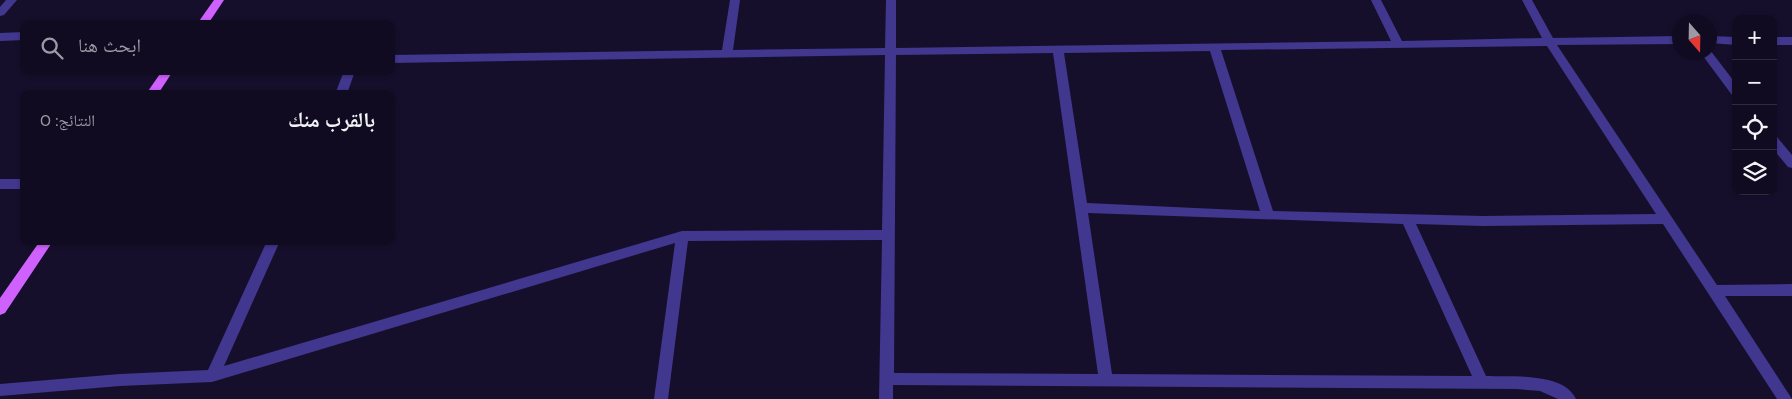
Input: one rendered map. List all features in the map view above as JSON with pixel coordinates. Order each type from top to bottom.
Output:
[{"type":"main road","points":[[205,20],[219,0]]},
{"type":"main road","points":[[155,90],[165,75]]},
{"type":"main road","points":[[0,310],[44,245]]},
{"type":"street","points":[[0,13],[12,0]]},
{"type":"street","points":[[727,53],[735,0]]},
{"type":"street","points":[[886,399],[890,235],[891,0]]},
{"type":"street","points":[[1376,0],[1398,43]]},
{"type":"street","points":[[1527,0],[1549,41],[1785,399]]},
{"type":"street","points":[[0,37],[20,36]]},
{"type":"street","points":[[395,59],[1672,40]]},
{"type":"street","points":[[1717,40],[1732,41]]},
{"type":"street","points":[[1777,41],[1792,41]]},
{"type":"street","points":[[1214,47],[1268,216]]},
{"type":"street","points":[[1058,50],[1106,380]]},
{"type":"street","points":[[1711,60],[1732,87]]},
{"type":"street","points":[[343,90],[348,75]]},
{"type":"street","points":[[1777,145],[1792,164]]},
{"type":"street","points":[[0,184],[20,184]]},
{"type":"street","points":[[1080,208],[1408,220],[1665,219]]},
{"type":"street","points":[[1408,220],[1482,382]]},
{"type":"street","points":[[0,390],[120,380],[212,376],[682,236],[890,235]]},
{"type":"street","points":[[661,399],[682,236]]},
{"type":"street","points":[[212,376],[272,245]]},
{"type":"street","points":[[1714,291],[1792,290]]},
{"type":"street","points":[[886,379],[1482,382],[1558,388],[1569,399]]}]
